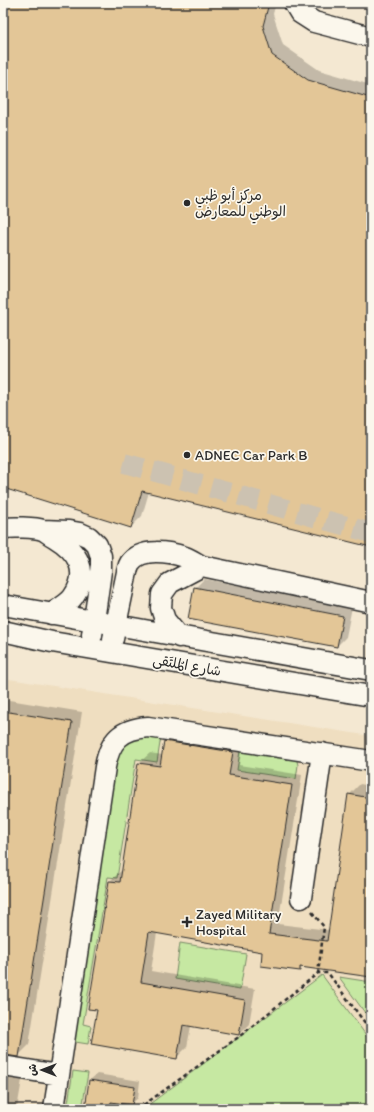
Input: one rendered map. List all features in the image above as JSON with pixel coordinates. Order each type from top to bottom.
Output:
[{"type":"street","points":[[294,3],[300,13],[314,22],[371,37]]},
{"type":"street","points":[[3,528],[69,530],[80,533],[97,545],[101,556],[101,571],[90,649]]},
{"type":"street","points":[[42,530],[70,547],[77,556],[81,567],[81,578],[73,598],[51,614]]},
{"type":"street","points":[[110,653],[130,564],[136,558],[153,552],[187,558],[202,566],[371,602]]},
{"type":"street","points":[[179,637],[165,620],[161,608],[162,594],[170,582],[202,566]]},
{"type":"street","name":"شارع المُلتَقى","points":[[3,605],[371,670]]},
{"type":"street","name":"شارع المُلتَقى","points":[[3,631],[110,653],[371,696]]},
{"type":"street","points":[[54,1109],[105,766],[108,754],[114,742],[124,733],[136,728],[148,727],[371,761]]},
{"type":"street","points":[[302,898],[322,753]]},
{"type":"street","points":[[3,1066],[59,1075]]},
{"type":"path","points":[[302,898],[324,927],[318,973]]},
{"type":"path","points":[[138,1109],[240,1036],[318,973],[328,973],[371,1031]]},
{"type":"shaded area","name":"Zayed Military Hospital","points":[[3,678],[371,736],[371,1109],[3,1109]]},
{"type":"green space","points":[[162,730],[157,762],[136,759],[117,878],[108,877],[83,1024],[91,1026],[88,1044],[69,1041],[119,744]]},
{"type":"green space","points":[[241,745],[296,757],[298,765],[296,779],[237,770]]},
{"type":"green space","points":[[180,943],[246,954],[240,990],[175,979]]},
{"type":"green space","points":[[322,975],[371,1042],[371,1109],[143,1109]]},
{"type":"green space","points":[[339,977],[371,982],[371,1021]]},
{"type":"green space","points":[[73,1071],[88,1073],[82,1109],[67,1109]]},
{"type":"building","name":"مركز أبو ظبي الوطني للمعارض","points":[[3,3],[269,3],[263,26],[272,55],[308,80],[371,98],[371,547],[142,491],[131,528],[3,488]]},
{"type":"building","points":[[194,587],[343,616],[337,647],[188,619]]},
{"type":"building","points":[[3,711],[72,722],[19,1057],[3,1055]]},
{"type":"building","points":[[164,741],[233,752],[229,775],[292,785],[269,934],[327,941],[348,794],[371,798],[371,977],[300,967],[300,971],[261,966],[262,952],[149,932],[141,982],[245,1000],[239,1035],[183,1025],[177,1059],[91,1044],[97,1010],[88,1009],[109,881],[120,882],[138,763],[160,766]]},
{"type":"building","points":[[89,1080],[135,1087],[132,1105],[111,1102],[110,1109],[85,1109]]},
{"type":"tunnel","points":[[124,463],[371,533]]},
{"type":"place","name":"مركز أبو ظبي الوطني للمعارض","points":[[187,203]]},
{"type":"place","name":"ADNEC Car Park B","points":[[187,455]]},
{"type":"place","name":"Zayed Military Hospital","points":[[187,922]]}]
